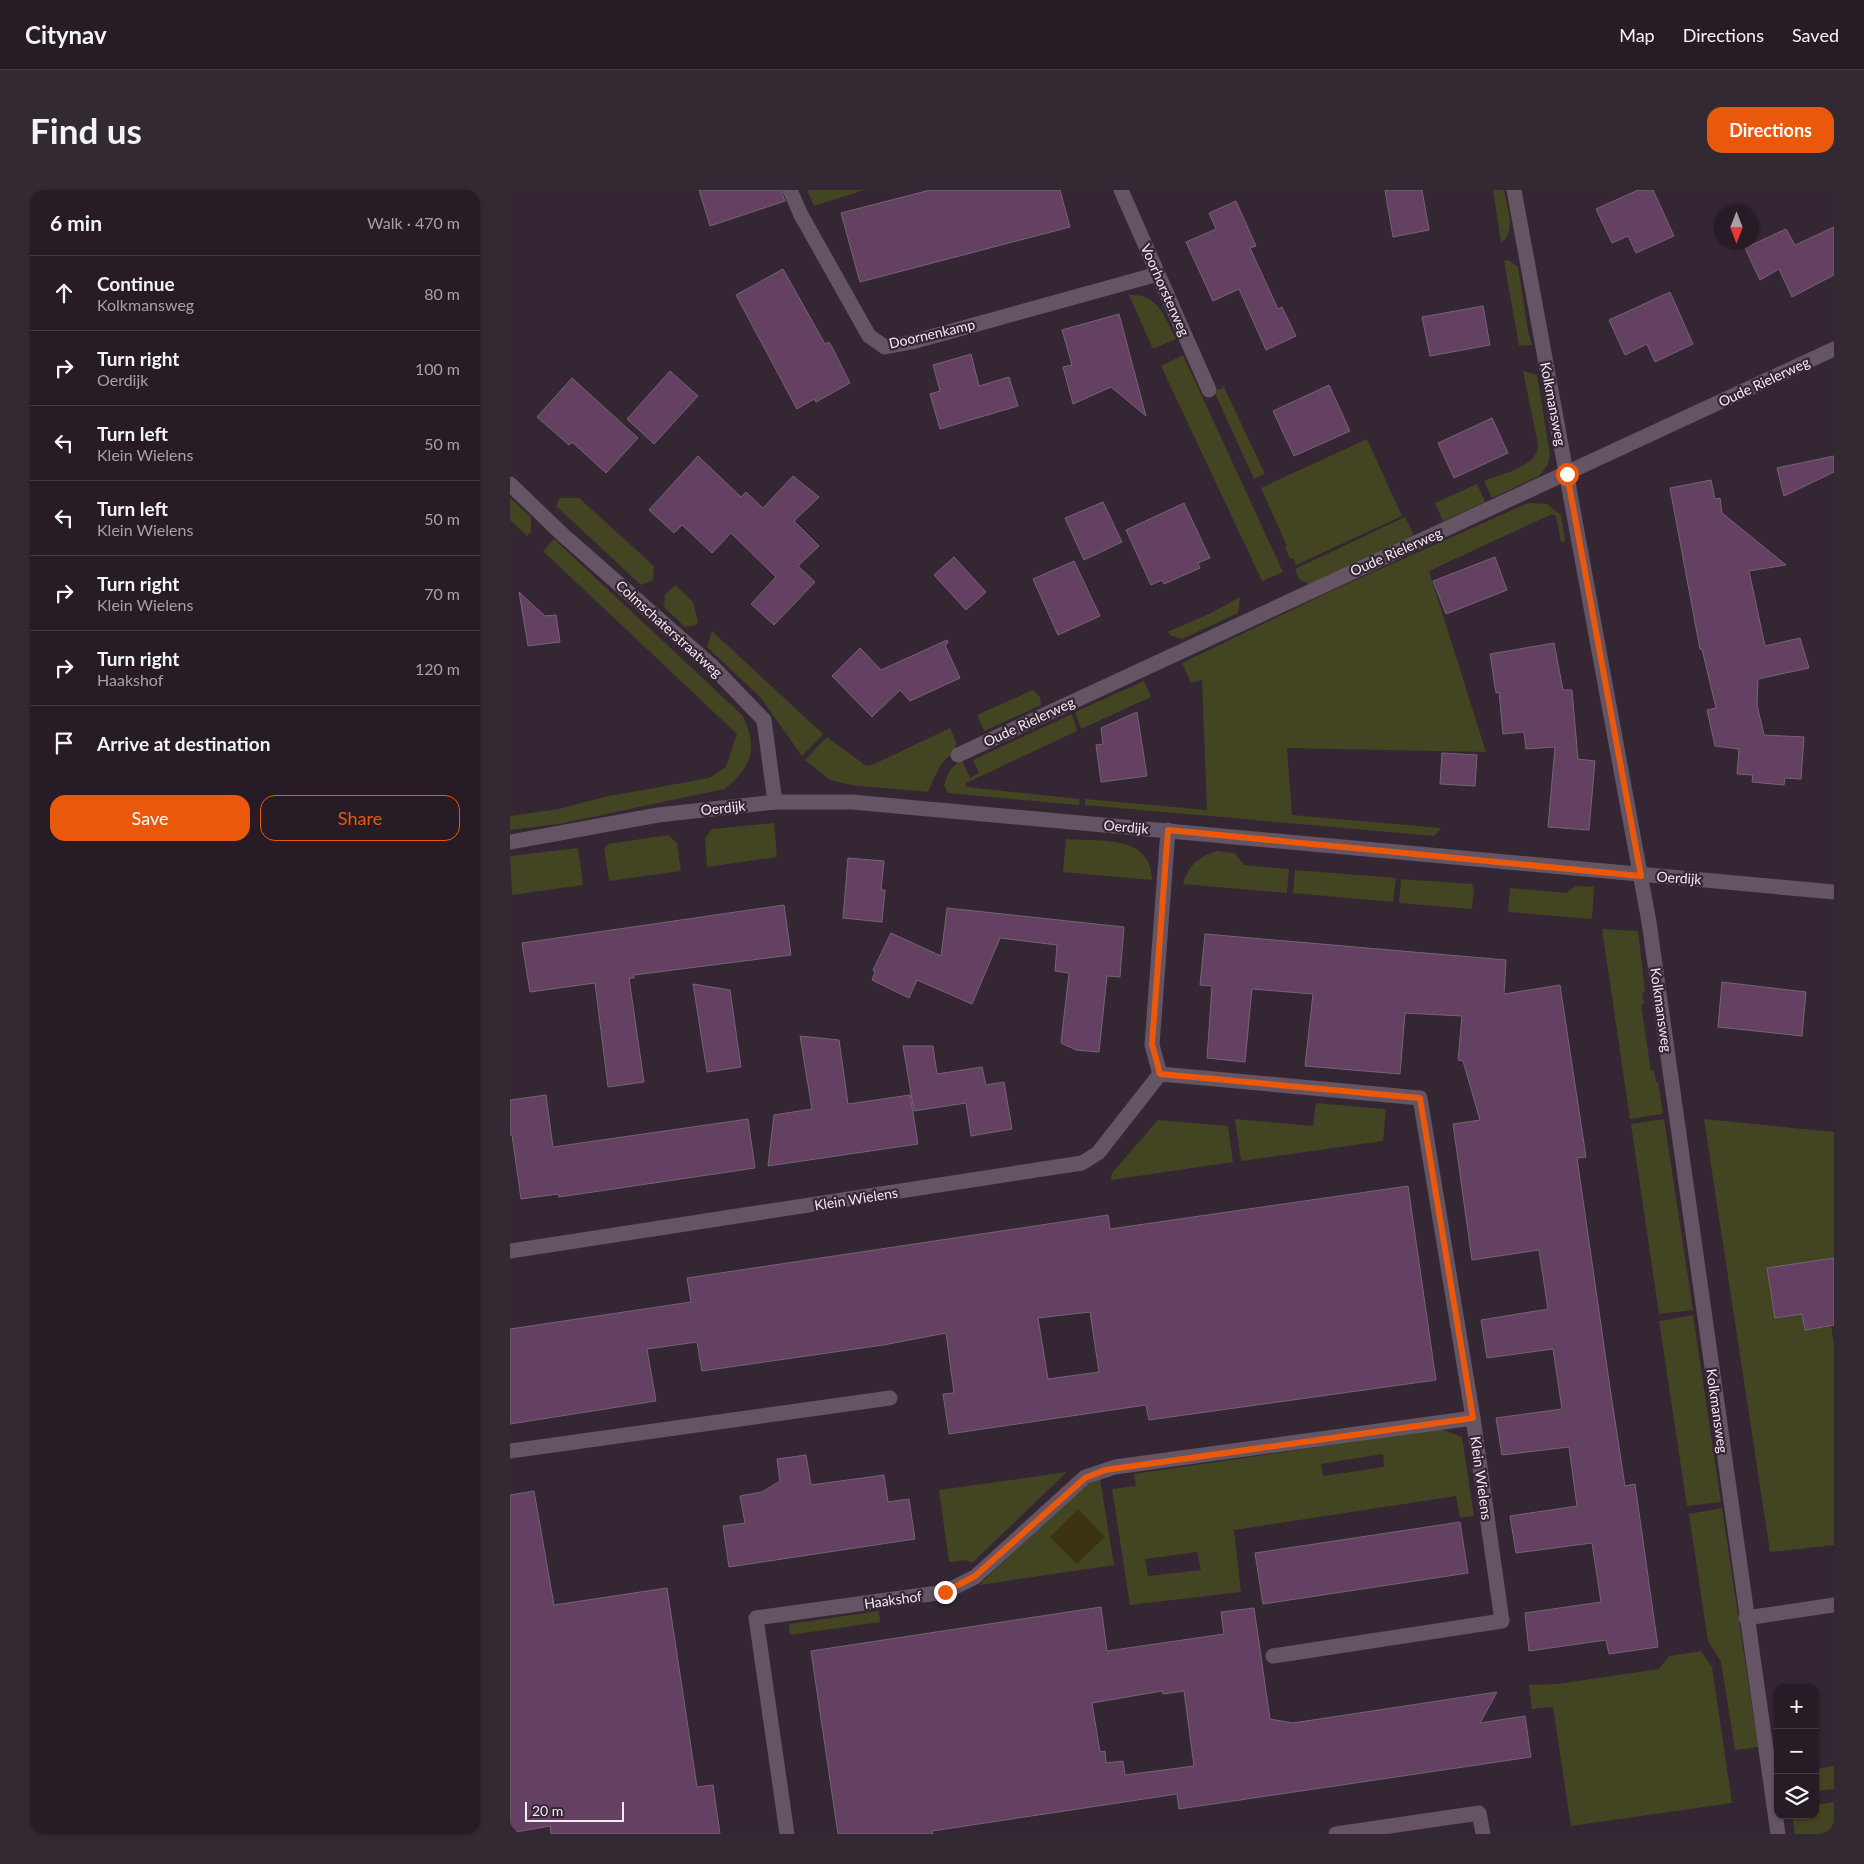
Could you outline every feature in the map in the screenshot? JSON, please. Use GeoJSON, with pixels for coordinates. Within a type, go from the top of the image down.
{"type":"FeatureCollection","features":[{"type":"Feature","properties":{"kind":"street","name":"Doornenkamp"},"geometry":{"type":"LineString","coordinates":[[790,190],[800,215],[869,336],[885,347],[912,342],[1158,274]]}},
{"type":"Feature","properties":{"kind":"street","name":"Voorhorsterweg"},"geometry":{"type":"LineString","coordinates":[[1120,190],[1209,390]]}},
{"type":"Feature","properties":{"kind":"street","name":"Kolkmansweg"},"geometry":{"type":"LineString","coordinates":[[1514,190],[1641,876],[1778,1834]]}},
{"type":"Feature","properties":{"kind":"street","name":"Oude Rielerweg"},"geometry":{"type":"LineString","coordinates":[[958,755],[1834,349]]}},
{"type":"Feature","properties":{"kind":"street","name":"Colmschaterstraatweg"},"geometry":{"type":"LineString","coordinates":[[510,484],[562,534],[713,666],[764,720],[775,802]]}},
{"type":"Feature","properties":{"kind":"street","name":"Oerdijk"},"geometry":{"type":"LineString","coordinates":[[510,842],[658,814],[775,802],[852,802],[1168,830],[1641,876],[1834,892]]}},
{"type":"Feature","properties":{"kind":"street"},"geometry":{"type":"LineString","coordinates":[[1160,1074],[1152,1044],[1168,830]]}},
{"type":"Feature","properties":{"kind":"street","name":"Klein Wielens"},"geometry":{"type":"LineString","coordinates":[[510,1251],[1082,1163],[1098,1154],[1160,1074],[1420,1098],[1473,1418],[1502,1620],[1273,1656]]}},
{"type":"Feature","properties":{"kind":"street"},"geometry":{"type":"LineString","coordinates":[[510,1451],[890,1398]]}},
{"type":"Feature","properties":{"kind":"street","name":"Haakshof"},"geometry":{"type":"LineString","coordinates":[[787,1834],[756,1618],[945,1592],[975,1576],[1085,1478],[1115,1467],[1473,1418]]}},
{"type":"Feature","properties":{"kind":"street"},"geometry":{"type":"LineString","coordinates":[[1746,1618],[1834,1606]]}},
{"type":"Feature","properties":{"kind":"street"},"geometry":{"type":"LineString","coordinates":[[1336,1834],[1479,1813],[1483,1834]]}},
{"type":"Feature","properties":{"kind":"green space"},"geometry":{"type":"Polygon","coordinates":[[[807,190],[864,190],[814,206],[807,190]]]}},
{"type":"Feature","properties":{"kind":"green space"},"geometry":{"type":"Polygon","coordinates":[[[1493,190],[1504,190],[1509,211],[1509,232],[1501,243],[1493,190]]]}},
{"type":"Feature","properties":{"kind":"green space"},"geometry":{"type":"Polygon","coordinates":[[[1508,260],[1518,267],[1532,345],[1519,346],[1504,261],[1508,260]]]}},
{"type":"Feature","properties":{"kind":"green space"},"geometry":{"type":"Polygon","coordinates":[[[1129,295],[1139,295],[1153,302],[1164,314],[1176,339],[1153,349],[1129,295]]]}},
{"type":"Feature","properties":{"kind":"green space"},"geometry":{"type":"Polygon","coordinates":[[[1183,355],[1283,572],[1262,581],[1161,366],[1183,355]]]}},
{"type":"Feature","properties":{"kind":"green space"},"geometry":{"type":"Polygon","coordinates":[[[1523,371],[1537,375],[1550,455],[1547,466],[1539,476],[1492,498],[1484,481],[1526,464],[1537,452],[1538,445],[1523,371]]]}},
{"type":"Feature","properties":{"kind":"green space"},"geometry":{"type":"Polygon","coordinates":[[[1222,383],[1265,474],[1254,479],[1214,391],[1223,388],[1222,383]]]}},
{"type":"Feature","properties":{"kind":"green space"},"geometry":{"type":"Polygon","coordinates":[[[1367,439],[1402,516],[1296,565],[1293,558],[1290,559],[1285,548],[1287,546],[1261,488],[1367,439]]]}},
{"type":"Feature","properties":{"kind":"green space"},"geometry":{"type":"Polygon","coordinates":[[[1477,484],[1485,502],[1443,521],[1435,503],[1477,484]]]}},
{"type":"Feature","properties":{"kind":"green space"},"geometry":{"type":"Polygon","coordinates":[[[510,498],[531,517],[531,532],[527,536],[510,520],[510,498]]]}},
{"type":"Feature","properties":{"kind":"green space"},"geometry":{"type":"Polygon","coordinates":[[[560,498],[579,498],[654,566],[653,580],[641,585],[556,506],[560,498]]]}},
{"type":"Feature","properties":{"kind":"green space"},"geometry":{"type":"Polygon","coordinates":[[[1528,503],[1547,504],[1561,515],[1565,541],[1561,542],[1556,516],[1552,514],[1429,571],[1486,752],[1287,748],[1292,815],[1441,828],[1434,836],[1085,805],[1085,799],[1207,810],[1202,680],[1191,683],[1182,663],[1327,593],[1528,503]]]}},
{"type":"Feature","properties":{"kind":"green space"},"geometry":{"type":"Polygon","coordinates":[[[1405,517],[1414,535],[1311,585],[1300,580],[1295,569],[1405,517]]]}},
{"type":"Feature","properties":{"kind":"green space"},"geometry":{"type":"Polygon","coordinates":[[[554,539],[742,715],[750,737],[750,756],[741,773],[724,789],[559,824],[510,830],[510,816],[559,809],[604,797],[709,778],[726,767],[737,734],[543,551],[554,539]]]}},
{"type":"Feature","properties":{"kind":"green space"},"geometry":{"type":"Polygon","coordinates":[[[675,585],[693,602],[698,622],[696,625],[685,627],[664,607],[665,595],[675,585]]]}},
{"type":"Feature","properties":{"kind":"green space"},"geometry":{"type":"Polygon","coordinates":[[[1240,597],[1238,613],[1182,639],[1172,636],[1167,632],[1209,614],[1240,597]]]}},
{"type":"Feature","properties":{"kind":"green space"},"geometry":{"type":"Polygon","coordinates":[[[712,631],[823,734],[802,756],[760,697],[707,647],[712,631]]]}},
{"type":"Feature","properties":{"kind":"green space"},"geometry":{"type":"Polygon","coordinates":[[[1144,681],[1151,697],[1081,729],[1075,712],[1144,681]]]}},
{"type":"Feature","properties":{"kind":"green space"},"geometry":{"type":"Polygon","coordinates":[[[1033,690],[1040,697],[1041,705],[984,731],[977,715],[1033,690]]]}},
{"type":"Feature","properties":{"kind":"green space"},"geometry":{"type":"Polygon","coordinates":[[[1072,714],[1077,731],[966,783],[966,787],[1080,799],[1079,805],[948,793],[944,785],[950,770],[958,762],[962,760],[970,778],[979,773],[973,760],[1072,714]]]}},
{"type":"Feature","properties":{"kind":"green space"},"geometry":{"type":"Polygon","coordinates":[[[950,728],[957,744],[955,746],[957,751],[942,763],[928,792],[851,785],[830,780],[805,760],[827,737],[865,765],[870,766],[950,728]]]}},
{"type":"Feature","properties":{"kind":"green space"},"geometry":{"type":"Polygon","coordinates":[[[774,823],[777,857],[707,867],[705,838],[712,829],[774,823]]]}},
{"type":"Feature","properties":{"kind":"green space"},"geometry":{"type":"Polygon","coordinates":[[[668,835],[677,843],[681,871],[609,881],[604,849],[608,844],[668,835]]]}},
{"type":"Feature","properties":{"kind":"green space"},"geometry":{"type":"Polygon","coordinates":[[[1066,839],[1108,841],[1122,843],[1134,848],[1143,855],[1149,865],[1152,880],[1063,872],[1066,839]]]}},
{"type":"Feature","properties":{"kind":"green space"},"geometry":{"type":"Polygon","coordinates":[[[578,848],[583,885],[512,895],[510,856],[578,848]]]}},
{"type":"Feature","properties":{"kind":"green space"},"geometry":{"type":"Polygon","coordinates":[[[1216,851],[1235,853],[1244,865],[1289,869],[1287,893],[1183,884],[1188,872],[1195,863],[1204,856],[1216,851]]]}},
{"type":"Feature","properties":{"kind":"green space"},"geometry":{"type":"Polygon","coordinates":[[[1295,870],[1396,878],[1393,902],[1293,893],[1295,870]]]}},
{"type":"Feature","properties":{"kind":"green space"},"geometry":{"type":"Polygon","coordinates":[[[1401,879],[1472,884],[1474,890],[1472,909],[1399,903],[1401,879]]]}},
{"type":"Feature","properties":{"kind":"green space"},"geometry":{"type":"Polygon","coordinates":[[[1576,886],[1594,887],[1592,919],[1508,912],[1510,888],[1566,893],[1576,886]]]}},
{"type":"Feature","properties":{"kind":"green space"},"geometry":{"type":"Polygon","coordinates":[[[1602,929],[1638,931],[1645,992],[1642,993],[1644,1004],[1641,1005],[1651,1071],[1654,1070],[1656,1082],[1658,1082],[1663,1114],[1630,1119],[1602,929]]]}},
{"type":"Feature","properties":{"kind":"green space"},"geometry":{"type":"Polygon","coordinates":[[[1316,1103],[1386,1109],[1383,1141],[1241,1161],[1235,1119],[1313,1126],[1316,1103]]]}},
{"type":"Feature","properties":{"kind":"green space"},"geometry":{"type":"Polygon","coordinates":[[[1664,1119],[1693,1310],[1659,1314],[1631,1124],[1664,1119]]]}},
{"type":"Feature","properties":{"kind":"green space"},"geometry":{"type":"Polygon","coordinates":[[[1704,1119],[1834,1132],[1834,1258],[1767,1269],[1775,1318],[1802,1314],[1805,1329],[1831,1325],[1834,1344],[1834,1545],[1770,1552],[1704,1119]]]}},
{"type":"Feature","properties":{"kind":"green space"},"geometry":{"type":"Polygon","coordinates":[[[1158,1120],[1228,1126],[1233,1162],[1111,1180],[1112,1173],[1158,1120]]]}},
{"type":"Feature","properties":{"kind":"green space"},"geometry":{"type":"Polygon","coordinates":[[[1693,1315],[1721,1502],[1687,1506],[1659,1321],[1693,1315]]]}},
{"type":"Feature","properties":{"kind":"green space"},"geometry":{"type":"Polygon","coordinates":[[[1441,1429],[1462,1437],[1474,1516],[1460,1518],[1456,1496],[1234,1530],[1241,1592],[1130,1605],[1112,1489],[1136,1486],[1134,1474],[1441,1429]],[[1383,1454],[1321,1464],[1323,1476],[1384,1467],[1383,1454]],[[1197,1552],[1145,1559],[1148,1576],[1201,1570],[1197,1552]]]}},
{"type":"Feature","properties":{"kind":"green space"},"geometry":{"type":"Polygon","coordinates":[[[1067,1472],[972,1563],[967,1560],[949,1562],[939,1490],[1067,1472]]]}},
{"type":"Feature","properties":{"kind":"green space"},"geometry":{"type":"Polygon","coordinates":[[[1100,1479],[1114,1565],[979,1585],[1070,1498],[1089,1484],[1100,1479]]]}},
{"type":"Feature","properties":{"kind":"green space"},"geometry":{"type":"Polygon","coordinates":[[[1722,1508],[1758,1747],[1735,1750],[1721,1662],[1708,1641],[1689,1514],[1722,1508]]]}},
{"type":"Feature","properties":{"kind":"green space"},"geometry":{"type":"Polygon","coordinates":[[[879,1611],[880,1622],[790,1635],[789,1624],[879,1611]]]}},
{"type":"Feature","properties":{"kind":"green space"},"geometry":{"type":"Polygon","coordinates":[[[1701,1651],[1712,1667],[1732,1803],[1571,1826],[1553,1707],[1532,1709],[1529,1685],[1557,1684],[1659,1669],[1669,1656],[1701,1651]]]}},
{"type":"Feature","properties":{"kind":"green space"},"geometry":{"type":"Polygon","coordinates":[[[1834,1766],[1834,1789],[1819,1791],[1819,1768],[1834,1766]]]}},
{"type":"Feature","properties":{"kind":"green space"},"geometry":{"type":"Polygon","coordinates":[[[1834,1802],[1834,1834],[1795,1834],[1793,1819],[1819,1819],[1819,1804],[1834,1802]]]}},
{"type":"Feature","properties":{"kind":"sand"},"geometry":{"type":"Polygon","coordinates":[[[1078,1509],[1105,1537],[1077,1564],[1050,1537],[1078,1509]]]}},
{"type":"Feature","properties":{"kind":"building"},"geometry":{"type":"Polygon","coordinates":[[[699,190],[781,190],[785,201],[710,226],[699,190]]]}},
{"type":"Feature","properties":{"kind":"building"},"geometry":{"type":"Polygon","coordinates":[[[930,190],[1060,190],[1070,227],[860,282],[841,213],[930,190]]]}},
{"type":"Feature","properties":{"kind":"building"},"geometry":{"type":"Polygon","coordinates":[[[1385,190],[1422,190],[1429,230],[1393,237],[1385,190]]]}},
{"type":"Feature","properties":{"kind":"building"},"geometry":{"type":"Polygon","coordinates":[[[1638,190],[1653,190],[1674,236],[1636,253],[1628,236],[1612,243],[1596,209],[1638,190]]]}},
{"type":"Feature","properties":{"kind":"building"},"geometry":{"type":"Polygon","coordinates":[[[1236,201],[1256,246],[1250,248],[1278,309],[1282,307],[1296,336],[1266,350],[1239,289],[1213,301],[1186,242],[1216,229],[1209,213],[1236,201]]]}},
{"type":"Feature","properties":{"kind":"building"},"geometry":{"type":"Polygon","coordinates":[[[1834,227],[1834,275],[1792,297],[1779,269],[1760,280],[1746,250],[1759,250],[1759,242],[1786,229],[1795,245],[1834,227]]]}},
{"type":"Feature","properties":{"kind":"building"},"geometry":{"type":"Polygon","coordinates":[[[783,269],[825,344],[829,342],[832,347],[850,383],[816,402],[814,399],[797,409],[736,295],[783,269]]]}},
{"type":"Feature","properties":{"kind":"building"},"geometry":{"type":"Polygon","coordinates":[[[1670,292],[1693,344],[1655,362],[1647,344],[1625,355],[1609,320],[1670,292]]]}},
{"type":"Feature","properties":{"kind":"building"},"geometry":{"type":"Polygon","coordinates":[[[1483,306],[1490,345],[1430,356],[1422,317],[1483,306]]]}},
{"type":"Feature","properties":{"kind":"building"},"geometry":{"type":"Polygon","coordinates":[[[1119,314],[1146,416],[1111,387],[1073,404],[1063,367],[1072,365],[1062,330],[1119,314]]]}},
{"type":"Feature","properties":{"kind":"building"},"geometry":{"type":"Polygon","coordinates":[[[971,354],[979,386],[1009,377],[1018,406],[940,429],[930,394],[940,391],[933,365],[971,354]]]}},
{"type":"Feature","properties":{"kind":"building"},"geometry":{"type":"Polygon","coordinates":[[[670,371],[698,396],[654,444],[627,419],[670,371]]]}},
{"type":"Feature","properties":{"kind":"building"},"geometry":{"type":"Polygon","coordinates":[[[572,378],[638,438],[606,473],[572,442],[569,445],[537,417],[572,378]]]}},
{"type":"Feature","properties":{"kind":"building"},"geometry":{"type":"Polygon","coordinates":[[[1329,385],[1350,431],[1294,456],[1273,411],[1329,385]]]}},
{"type":"Feature","properties":{"kind":"building"},"geometry":{"type":"Polygon","coordinates":[[[1492,418],[1508,453],[1454,478],[1438,443],[1492,418]]]}},
{"type":"Feature","properties":{"kind":"building"},"geometry":{"type":"Polygon","coordinates":[[[698,456],[741,497],[746,492],[763,508],[793,476],[819,497],[794,521],[819,546],[798,566],[815,582],[774,625],[751,604],[776,577],[731,533],[712,553],[682,525],[674,533],[649,510],[698,456]]]}},
{"type":"Feature","properties":{"kind":"building"},"geometry":{"type":"Polygon","coordinates":[[[1834,456],[1834,472],[1784,496],[1777,468],[1834,456]]]}},
{"type":"Feature","properties":{"kind":"building"},"geometry":{"type":"Polygon","coordinates":[[[1711,480],[1715,499],[1720,498],[1722,513],[1786,565],[1749,571],[1765,646],[1800,638],[1809,668],[1758,679],[1757,705],[1764,735],[1804,737],[1801,779],[1785,778],[1784,785],[1752,782],[1753,775],[1737,774],[1739,749],[1715,746],[1707,710],[1716,708],[1702,649],[1700,649],[1670,488],[1711,480]]]}},
{"type":"Feature","properties":{"kind":"building"},"geometry":{"type":"Polygon","coordinates":[[[1103,502],[1122,542],[1084,560],[1065,518],[1103,502]]]}},
{"type":"Feature","properties":{"kind":"building"},"geometry":{"type":"Polygon","coordinates":[[[1184,503],[1210,558],[1198,563],[1200,568],[1164,584],[1162,580],[1151,585],[1126,530],[1184,503]]]}},
{"type":"Feature","properties":{"kind":"building"},"geometry":{"type":"Polygon","coordinates":[[[954,557],[986,592],[966,610],[934,575],[954,557]]]}},
{"type":"Feature","properties":{"kind":"building"},"geometry":{"type":"Polygon","coordinates":[[[1495,557],[1507,590],[1446,614],[1433,581],[1495,557]]]}},
{"type":"Feature","properties":{"kind":"building"},"geometry":{"type":"Polygon","coordinates":[[[1074,561],[1100,616],[1058,635],[1033,579],[1074,561]]]}},
{"type":"Feature","properties":{"kind":"building"},"geometry":{"type":"Polygon","coordinates":[[[519,592],[545,616],[556,615],[560,642],[528,646],[519,592]]]}},
{"type":"Feature","properties":{"kind":"building"},"geometry":{"type":"Polygon","coordinates":[[[947,640],[948,643],[945,645],[960,678],[910,701],[900,690],[872,717],[832,676],[860,648],[881,670],[947,640]]]}},
{"type":"Feature","properties":{"kind":"building"},"geometry":{"type":"Polygon","coordinates":[[[1554,643],[1563,690],[1572,690],[1578,759],[1595,761],[1589,830],[1548,827],[1555,747],[1526,749],[1524,732],[1503,734],[1499,692],[1496,693],[1490,654],[1554,643]]]}},
{"type":"Feature","properties":{"kind":"building"},"geometry":{"type":"Polygon","coordinates":[[[1137,712],[1147,776],[1101,782],[1096,745],[1103,744],[1101,728],[1137,712]]]}},
{"type":"Feature","properties":{"kind":"building"},"geometry":{"type":"Polygon","coordinates":[[[1442,753],[1477,755],[1475,786],[1440,784],[1442,753]]]}},
{"type":"Feature","properties":{"kind":"building"},"geometry":{"type":"Polygon","coordinates":[[[848,858],[884,861],[881,890],[885,890],[882,922],[843,918],[848,858]]]}},
{"type":"Feature","properties":{"kind":"building"},"geometry":{"type":"Polygon","coordinates":[[[784,905],[791,955],[634,975],[634,978],[629,978],[644,1082],[608,1087],[595,983],[530,992],[522,943],[784,905]]]}},
{"type":"Feature","properties":{"kind":"building"},"geometry":{"type":"Polygon","coordinates":[[[947,908],[1124,927],[1120,977],[1107,976],[1099,1052],[1076,1050],[1061,1043],[1069,973],[1055,971],[1057,945],[1000,938],[972,1004],[917,980],[909,998],[872,980],[875,972],[873,970],[891,933],[941,956],[947,908]]]}},
{"type":"Feature","properties":{"kind":"building"},"geometry":{"type":"Polygon","coordinates":[[[1205,934],[1506,960],[1504,994],[1560,985],[1586,1157],[1577,1158],[1610,1388],[1625,1486],[1635,1484],[1658,1647],[1609,1654],[1606,1640],[1529,1651],[1525,1613],[1601,1602],[1592,1543],[1516,1553],[1510,1516],[1577,1506],[1569,1447],[1502,1455],[1496,1418],[1562,1409],[1553,1349],[1487,1358],[1481,1320],[1548,1309],[1539,1250],[1472,1260],[1453,1124],[1480,1120],[1463,1061],[1458,1060],[1462,1016],[1405,1013],[1400,1074],[1305,1066],[1313,994],[1252,989],[1245,1062],[1207,1058],[1212,986],[1200,985],[1205,934]]]}},
{"type":"Feature","properties":{"kind":"building"},"geometry":{"type":"Polygon","coordinates":[[[1722,982],[1806,992],[1802,1036],[1718,1027],[1722,982]]]}},
{"type":"Feature","properties":{"kind":"building"},"geometry":{"type":"Polygon","coordinates":[[[693,984],[730,990],[741,1067],[707,1072],[693,984]]]}},
{"type":"Feature","properties":{"kind":"building"},"geometry":{"type":"Polygon","coordinates":[[[800,1036],[839,1040],[848,1104],[910,1095],[918,1144],[768,1166],[774,1115],[812,1109],[800,1036]]]}},
{"type":"Feature","properties":{"kind":"building"},"geometry":{"type":"Polygon","coordinates":[[[903,1046],[933,1046],[937,1074],[982,1067],[986,1085],[1004,1082],[1012,1129],[971,1136],[966,1103],[914,1111],[903,1046]]]}},
{"type":"Feature","properties":{"kind":"building"},"geometry":{"type":"Polygon","coordinates":[[[546,1095],[553,1147],[748,1119],[755,1168],[559,1197],[558,1194],[521,1199],[512,1135],[510,1135],[510,1100],[546,1095]]]}},
{"type":"Feature","properties":{"kind":"building"},"geometry":{"type":"Polygon","coordinates":[[[1408,1186],[1436,1380],[1149,1420],[1146,1405],[949,1434],[943,1394],[954,1393],[946,1333],[883,1345],[702,1371],[697,1342],[647,1349],[656,1401],[510,1424],[510,1329],[691,1302],[687,1278],[1108,1215],[1110,1229],[1408,1186]],[[1090,1312],[1038,1318],[1048,1379],[1099,1372],[1090,1312]]]}},
{"type":"Feature","properties":{"kind":"building"},"geometry":{"type":"Polygon","coordinates":[[[1834,1258],[1834,1325],[1805,1330],[1802,1314],[1775,1318],[1767,1268],[1834,1258]]]}},
{"type":"Feature","properties":{"kind":"building"},"geometry":{"type":"Polygon","coordinates":[[[806,1455],[811,1485],[884,1475],[888,1502],[909,1499],[915,1539],[729,1567],[723,1526],[745,1523],[740,1496],[762,1492],[780,1481],[777,1459],[806,1455]]]}},
{"type":"Feature","properties":{"kind":"building"},"geometry":{"type":"Polygon","coordinates":[[[534,1491],[554,1605],[667,1588],[697,1787],[713,1785],[720,1834],[551,1834],[550,1826],[510,1833],[510,1495],[534,1491]]]}},
{"type":"Feature","properties":{"kind":"building"},"geometry":{"type":"Polygon","coordinates":[[[1460,1522],[1468,1573],[1263,1604],[1255,1553],[1460,1522]]]}},
{"type":"Feature","properties":{"kind":"building"},"geometry":{"type":"Polygon","coordinates":[[[1101,1607],[1107,1651],[1224,1634],[1221,1612],[1254,1608],[1270,1719],[1293,1723],[1497,1692],[1480,1723],[1525,1716],[1531,1757],[1179,1809],[1177,1794],[932,1831],[933,1834],[838,1834],[811,1651],[1101,1607]],[[1162,1691],[1092,1703],[1100,1752],[1105,1751],[1106,1763],[1123,1761],[1125,1775],[1194,1766],[1184,1691],[1163,1694],[1162,1691]]]}},
{"type":"Feature","properties":{"kind":"route"},"geometry":{"type":"LineString","coordinates":[[945,1592],[975,1576],[1085,1478],[1105,1470],[1115,1467],[1473,1418],[1420,1098],[1160,1074],[1152,1044],[1168,830],[1641,876],[1567,474]]}}]}
